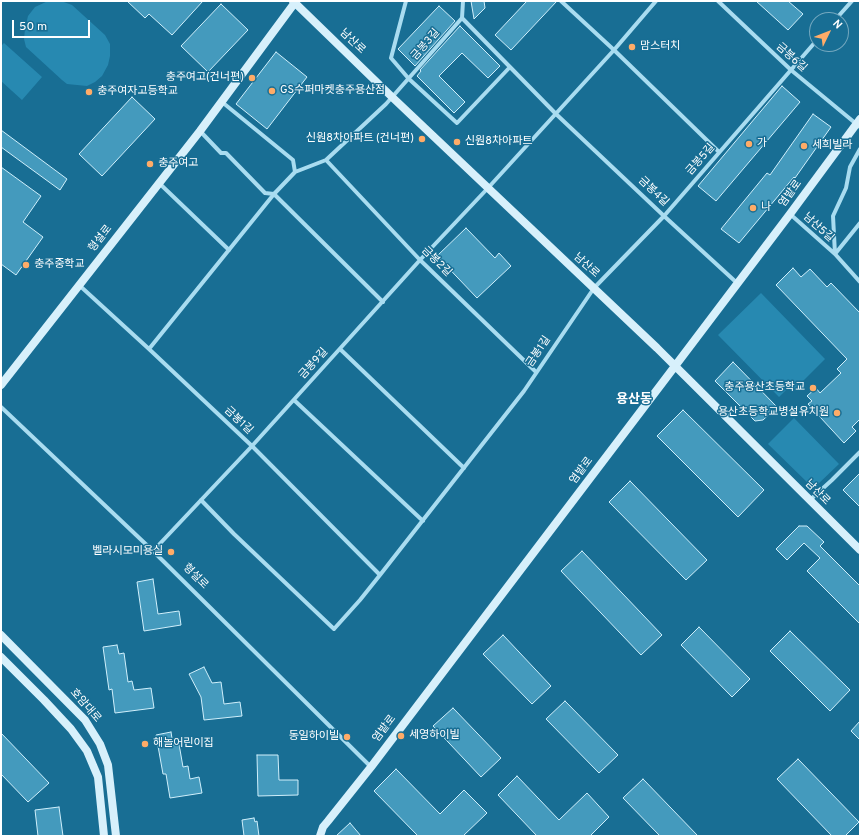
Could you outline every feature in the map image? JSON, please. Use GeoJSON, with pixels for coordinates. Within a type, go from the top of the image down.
{"type":"FeatureCollection","features":[{"type":"Feature","properties":{"kind":"street"},"geometry":{"type":"LineString","coordinates":[[406,1],[391,58],[408,79],[457,123],[510,67]]}},
{"type":"Feature","properties":{"kind":"street"},"geometry":{"type":"LineString","coordinates":[[462,18],[463,1]]}},
{"type":"Feature","properties":{"kind":"street"},"geometry":{"type":"LineString","coordinates":[[561,1],[719,152]]}},
{"type":"Feature","properties":{"kind":"street"},"geometry":{"type":"LineString","coordinates":[[488,188],[614,50],[656,1]]}},
{"type":"Feature","properties":{"kind":"street","name":"금봉6길"},"geometry":{"type":"LineString","coordinates":[[718,1],[791,70],[859,123]]}},
{"type":"Feature","properties":{"kind":"street"},"geometry":{"type":"LineString","coordinates":[[842,12],[852,1]]}},
{"type":"Feature","properties":{"kind":"street","name":"남산로"},"geometry":{"type":"LineString","coordinates":[[294,2],[675,366],[860,550]]}},
{"type":"Feature","properties":{"kind":"street","name":"형설로"},"geometry":{"type":"LineString","coordinates":[[1,385],[200,131],[294,2]]}},
{"type":"Feature","properties":{"kind":"street","name":"금봉3길"},"geometry":{"type":"LineString","coordinates":[[392,97],[462,18]]}},
{"type":"Feature","properties":{"kind":"street","name":"금봉4길"},"geometry":{"type":"LineString","coordinates":[[462,18],[556,114],[664,216],[738,283]]}},
{"type":"Feature","properties":{"kind":"street","name":"금봉5길"},"geometry":{"type":"LineString","coordinates":[[594,288],[664,216],[809,49]]}},
{"type":"Feature","properties":{"kind":"street"},"geometry":{"type":"LineString","coordinates":[[149,349],[274,194],[295,172],[326,160],[392,97]]}},
{"type":"Feature","properties":{"kind":"street"},"geometry":{"type":"LineString","coordinates":[[221,102],[293,160],[295,172]]}},
{"type":"Feature","properties":{"kind":"street","name":"염밭로"},"geometry":{"type":"LineString","coordinates":[[320,836],[328,820],[371,767],[859,123]]}},
{"type":"Feature","properties":{"kind":"street"},"geometry":{"type":"LineString","coordinates":[[200,131],[221,153],[226,153],[265,193],[274,194],[383,302]]}},
{"type":"Feature","properties":{"kind":"street"},"geometry":{"type":"LineString","coordinates":[[835,254],[833,216],[846,188],[850,167],[860,149]]}},
{"type":"Feature","properties":{"kind":"street","name":"금봉2길"},"geometry":{"type":"LineString","coordinates":[[326,160],[420,260],[536,372]]}},
{"type":"Feature","properties":{"kind":"street"},"geometry":{"type":"LineString","coordinates":[[159,183],[229,250]]}},
{"type":"Feature","properties":{"kind":"street","name":"금봉9길"},"geometry":{"type":"LineString","coordinates":[[153,551],[252,446],[420,260],[488,188]]}},
{"type":"Feature","properties":{"kind":"street","name":"남산5길"},"geometry":{"type":"LineString","coordinates":[[790,214],[835,254],[860,282]]}},
{"type":"Feature","properties":{"kind":"street","name":"남산5길"},"geometry":{"type":"LineString","coordinates":[[835,254],[860,223]]}},
{"type":"Feature","properties":{"kind":"street","name":"금봉1길"},"geometry":{"type":"LineString","coordinates":[[79,285],[252,446],[380,575]]}},
{"type":"Feature","properties":{"kind":"street","name":"금봉1길"},"geometry":{"type":"LineString","coordinates":[[201,500],[234,534],[334,629],[360,600],[507,413],[594,288]]}},
{"type":"Feature","properties":{"kind":"street"},"geometry":{"type":"LineString","coordinates":[[340,349],[464,468]]}},
{"type":"Feature","properties":{"kind":"street"},"geometry":{"type":"LineString","coordinates":[[294,400],[423,521]]}},
{"type":"Feature","properties":{"kind":"street","name":"형설로"},"geometry":{"type":"LineString","coordinates":[[1,407],[153,551],[371,767]]}},
{"type":"Feature","properties":{"kind":"street"},"geometry":{"type":"LineString","coordinates":[[809,500],[860,452]]}},
{"type":"Feature","properties":{"kind":"street","name":"호암대로"},"geometry":{"type":"LineString","coordinates":[[1,635],[85,720],[100,744],[108,765],[116,836]]}},
{"type":"Feature","properties":{"kind":"street"},"geometry":{"type":"LineString","coordinates":[[1,657],[71,729],[87,751],[98,777],[104,836]]}},
{"type":"Feature","properties":{"kind":"shaded area"},"geometry":{"type":"Polygon","coordinates":[[[48,1],[61,1],[72,5],[105,35],[110,44],[110,56],[108,65],[102,76],[95,82],[87,86],[67,84],[26,47],[24,39],[28,16],[35,7],[48,1]]]}},
{"type":"Feature","properties":{"kind":"shaded area"},"geometry":{"type":"Polygon","coordinates":[[[4,43],[42,77],[22,100],[1,81],[1,46],[4,43]]]}},
{"type":"Feature","properties":{"kind":"shaded area"},"geometry":{"type":"Polygon","coordinates":[[[761,293],[825,359],[793,391],[789,387],[779,397],[718,335],[761,293]]]}},
{"type":"Feature","properties":{"kind":"shaded area"},"geometry":{"type":"Polygon","coordinates":[[[794,418],[839,464],[816,486],[811,486],[768,444],[794,418]]]}},
{"type":"Feature","properties":{"kind":"building"},"geometry":{"type":"Polygon","coordinates":[[[127,1],[203,1],[172,35],[149,14],[145,18],[127,1]]]}},
{"type":"Feature","properties":{"kind":"building"},"geometry":{"type":"Polygon","coordinates":[[[471,1],[484,1],[485,8],[474,19],[471,1]]]}},
{"type":"Feature","properties":{"kind":"building"},"geometry":{"type":"Polygon","coordinates":[[[527,1],[557,1],[511,50],[495,35],[527,1]]]}},
{"type":"Feature","properties":{"kind":"building"},"geometry":{"type":"Polygon","coordinates":[[[756,1],[788,1],[803,14],[788,30],[756,1]]]}},
{"type":"Feature","properties":{"kind":"building"},"geometry":{"type":"Polygon","coordinates":[[[221,4],[248,30],[208,72],[181,46],[221,4]]]}},
{"type":"Feature","properties":{"kind":"building"},"geometry":{"type":"Polygon","coordinates":[[[439,6],[455,21],[415,66],[398,49],[439,6]]]}},
{"type":"Feature","properties":{"kind":"building"},"geometry":{"type":"Polygon","coordinates":[[[460,26],[500,66],[488,78],[462,53],[439,76],[465,102],[454,113],[417,76],[421,71],[420,70],[460,26]]]}},
{"type":"Feature","properties":{"kind":"building","name":"GS수퍼마켓충주용산점"},"geometry":{"type":"Polygon","coordinates":[[[276,52],[307,77],[267,129],[236,104],[276,52]]]}},
{"type":"Feature","properties":{"kind":"building","name":"가"},"geometry":{"type":"Polygon","coordinates":[[[782,86],[800,102],[716,201],[698,186],[782,86]]]}},
{"type":"Feature","properties":{"kind":"building"},"geometry":{"type":"Polygon","coordinates":[[[132,97],[155,119],[102,176],[79,154],[132,97]]]}},
{"type":"Feature","properties":{"kind":"building"},"geometry":{"type":"Polygon","coordinates":[[[813,114],[831,127],[795,178],[794,177],[739,243],[721,229],[767,173],[770,175],[813,114]]]}},
{"type":"Feature","properties":{"kind":"building"},"geometry":{"type":"Polygon","coordinates":[[[1,130],[67,179],[60,190],[1,147],[1,130]]]}},
{"type":"Feature","properties":{"kind":"building"},"geometry":{"type":"Polygon","coordinates":[[[1,167],[41,196],[23,222],[43,237],[16,275],[1,264],[1,167]]]}},
{"type":"Feature","properties":{"kind":"building"},"geometry":{"type":"Polygon","coordinates":[[[466,228],[495,258],[499,253],[511,266],[477,298],[437,256],[466,228]]]}},
{"type":"Feature","properties":{"kind":"building"},"geometry":{"type":"Polygon","coordinates":[[[793,268],[801,277],[810,269],[827,287],[831,283],[860,313],[860,419],[852,427],[856,431],[844,443],[808,404],[812,401],[807,396],[816,388],[820,393],[841,373],[837,369],[847,359],[776,285],[793,268]]]}},
{"type":"Feature","properties":{"kind":"building"},"geometry":{"type":"Polygon","coordinates":[[[733,362],[777,407],[763,420],[755,421],[715,381],[733,362]]]}},
{"type":"Feature","properties":{"kind":"building"},"geometry":{"type":"Polygon","coordinates":[[[683,410],[764,490],[738,517],[657,436],[683,410]]]}},
{"type":"Feature","properties":{"kind":"building"},"geometry":{"type":"Polygon","coordinates":[[[860,473],[860,507],[843,490],[860,473]]]}},
{"type":"Feature","properties":{"kind":"building"},"geometry":{"type":"Polygon","coordinates":[[[630,481],[707,560],[686,580],[609,502],[630,481]]]}},
{"type":"Feature","properties":{"kind":"building"},"geometry":{"type":"Polygon","coordinates":[[[799,526],[807,526],[824,542],[820,546],[860,586],[860,624],[807,571],[820,558],[804,543],[787,560],[776,549],[799,526]]]}},
{"type":"Feature","properties":{"kind":"building"},"geometry":{"type":"Polygon","coordinates":[[[582,551],[662,635],[641,655],[561,571],[582,551]]]}},
{"type":"Feature","properties":{"kind":"building"},"geometry":{"type":"Polygon","coordinates":[[[153,579],[158,614],[179,611],[181,625],[144,631],[137,582],[153,579]]]}},
{"type":"Feature","properties":{"kind":"building"},"geometry":{"type":"Polygon","coordinates":[[[699,627],[750,679],[732,697],[681,645],[699,627]]]}},
{"type":"Feature","properties":{"kind":"building"},"geometry":{"type":"Polygon","coordinates":[[[790,631],[850,690],[830,711],[770,651],[790,631]]]}},
{"type":"Feature","properties":{"kind":"building"},"geometry":{"type":"Polygon","coordinates":[[[503,635],[551,686],[532,704],[483,654],[503,635]]]}},
{"type":"Feature","properties":{"kind":"building"},"geometry":{"type":"Polygon","coordinates":[[[117,645],[119,654],[124,653],[128,682],[132,681],[134,690],[151,688],[154,708],[115,713],[112,689],[109,690],[103,647],[117,645]]]}},
{"type":"Feature","properties":{"kind":"building"},"geometry":{"type":"Polygon","coordinates":[[[204,667],[212,683],[221,682],[224,704],[240,702],[242,716],[204,720],[201,697],[189,674],[204,667]]]}},
{"type":"Feature","properties":{"kind":"building"},"geometry":{"type":"Polygon","coordinates":[[[565,701],[618,755],[599,773],[546,719],[565,701]]]}},
{"type":"Feature","properties":{"kind":"building"},"geometry":{"type":"Polygon","coordinates":[[[453,708],[501,758],[481,777],[433,726],[453,708]]]}},
{"type":"Feature","properties":{"kind":"building"},"geometry":{"type":"Polygon","coordinates":[[[860,721],[860,740],[851,731],[860,721]]]}},
{"type":"Feature","properties":{"kind":"building"},"geometry":{"type":"Polygon","coordinates":[[[171,732],[173,745],[179,744],[183,767],[188,766],[190,779],[199,777],[202,793],[170,798],[166,774],[163,774],[156,735],[171,732]]]}},
{"type":"Feature","properties":{"kind":"building"},"geometry":{"type":"Polygon","coordinates":[[[1,733],[49,783],[28,802],[1,774],[1,733]]]}},
{"type":"Feature","properties":{"kind":"building"},"geometry":{"type":"Polygon","coordinates":[[[257,755],[278,755],[279,780],[298,780],[298,795],[258,796],[257,755]]]}},
{"type":"Feature","properties":{"kind":"building"},"geometry":{"type":"Polygon","coordinates":[[[798,759],[859,822],[845,836],[832,836],[777,779],[798,759]]]}},
{"type":"Feature","properties":{"kind":"building"},"geometry":{"type":"Polygon","coordinates":[[[396,769],[440,814],[464,790],[487,813],[463,836],[418,836],[374,791],[396,769]]]}},
{"type":"Feature","properties":{"kind":"building"},"geometry":{"type":"Polygon","coordinates":[[[517,776],[559,820],[587,793],[609,817],[590,836],[537,836],[498,795],[517,776]]]}},
{"type":"Feature","properties":{"kind":"building"},"geometry":{"type":"Polygon","coordinates":[[[643,779],[698,836],[660,836],[623,798],[643,779]]]}},
{"type":"Feature","properties":{"kind":"building"},"geometry":{"type":"Polygon","coordinates":[[[59,807],[63,836],[38,836],[35,810],[59,807]]]}},
{"type":"Feature","properties":{"kind":"building"},"geometry":{"type":"Polygon","coordinates":[[[254,818],[255,822],[257,821],[259,836],[244,836],[242,820],[254,818]]]}},
{"type":"Feature","properties":{"kind":"building"},"geometry":{"type":"Polygon","coordinates":[[[350,823],[361,836],[336,836],[350,823]]]}},
{"type":"Feature","properties":{"kind":"place","name":"맘스터치"},"geometry":{"type":"Point","coordinates":[632,47]}},
{"type":"Feature","properties":{"kind":"place","name":"충주여고(건너편)"},"geometry":{"type":"Point","coordinates":[252,78]}},
{"type":"Feature","properties":{"kind":"place","name":"GS수퍼마켓충주용산점"},"geometry":{"type":"Point","coordinates":[272,91]}},
{"type":"Feature","properties":{"kind":"place","name":"충주여자고등학교"},"geometry":{"type":"Point","coordinates":[89,92]}},
{"type":"Feature","properties":{"kind":"place","name":"신원8차아파트 (건너편)"},"geometry":{"type":"Point","coordinates":[422,139]}},
{"type":"Feature","properties":{"kind":"place","name":"신원8차아파트"},"geometry":{"type":"Point","coordinates":[457,142]}},
{"type":"Feature","properties":{"kind":"place","name":"가"},"geometry":{"type":"Point","coordinates":[749,144]}},
{"type":"Feature","properties":{"kind":"place","name":"세희빌라"},"geometry":{"type":"Point","coordinates":[804,146]}},
{"type":"Feature","properties":{"kind":"place","name":"충주여고"},"geometry":{"type":"Point","coordinates":[150,164]}},
{"type":"Feature","properties":{"kind":"place","name":"나"},"geometry":{"type":"Point","coordinates":[753,208]}},
{"type":"Feature","properties":{"kind":"place","name":"충주중학교"},"geometry":{"type":"Point","coordinates":[26,265]}},
{"type":"Feature","properties":{"kind":"place","name":"충주용산초등학교"},"geometry":{"type":"Point","coordinates":[813,388]}},
{"type":"Feature","properties":{"kind":"place","name":"용산초등학교병설유치원"},"geometry":{"type":"Point","coordinates":[837,413]}},
{"type":"Feature","properties":{"kind":"place","name":"벨라시모미용실"},"geometry":{"type":"Point","coordinates":[171,552]}},
{"type":"Feature","properties":{"kind":"place","name":"세영하이빌"},"geometry":{"type":"Point","coordinates":[401,736]}},
{"type":"Feature","properties":{"kind":"place","name":"동일하이빌"},"geometry":{"type":"Point","coordinates":[347,737]}},
{"type":"Feature","properties":{"kind":"place","name":"해놀어린이집"},"geometry":{"type":"Point","coordinates":[145,744]}},
{"type":"Feature","properties":{"kind":"district","name":"용산동"},"geometry":{"type":"Point","coordinates":[634,400]}}]}
